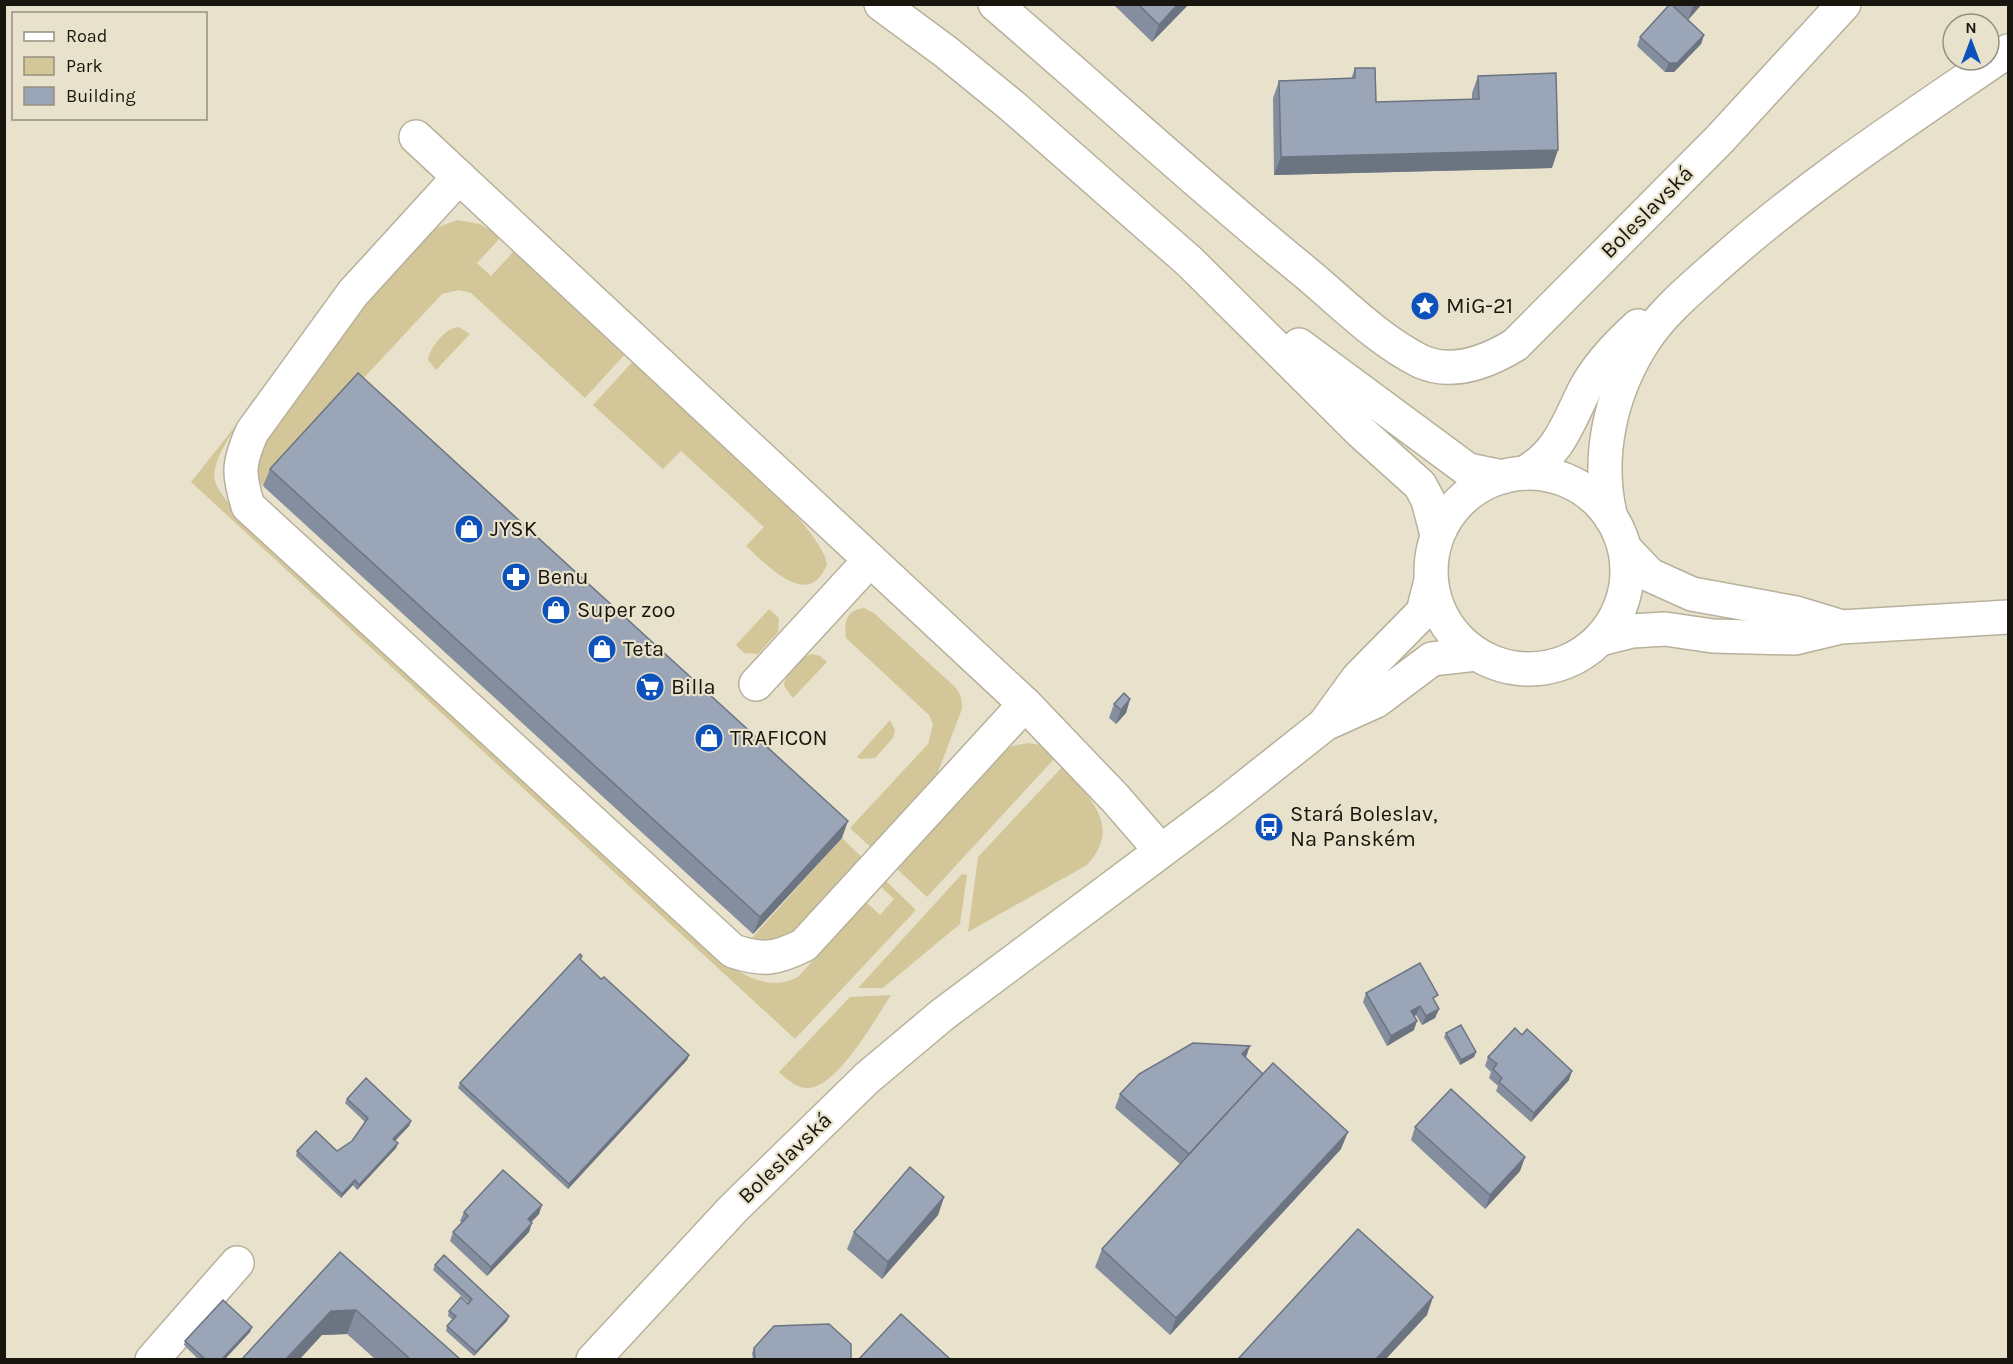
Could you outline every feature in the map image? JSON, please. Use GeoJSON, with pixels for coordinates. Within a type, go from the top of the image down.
{"type":"FeatureCollection","features":[{"type":"Feature","properties":{"kind":"main road"},"geometry":{"type":"LineString","coordinates":[[881,4],[946,52],[1011,105],[1190,262],[1361,432],[1419,485],[1428,500],[1437,535]]}},
{"type":"Feature","properties":{"kind":"main road","name":"Boleslavská"},"geometry":{"type":"LineString","coordinates":[[995,4],[1282,254],[1384,337],[1422,361],[1448,367],[1467,366],[1492,358],[1515,345],[1719,140],[1844,4]]}},
{"type":"Feature","properties":{"kind":"main road"},"geometry":{"type":"LineString","coordinates":[[1625,549],[1627,574],[1623,599],[1614,621],[1600,639],[1581,654],[1560,664],[1537,669],[1516,668],[1495,663],[1476,654],[1459,640],[1446,623],[1436,603],[1431,580],[1431,557],[1437,535],[1448,515],[1463,498],[1481,485],[1536,466],[1558,444],[1586,388],[1624,338],[1643,321],[1687,292],[1786,207],[1859,152],[2008,51]]}},
{"type":"Feature","properties":{"kind":"main road"},"geometry":{"type":"LineString","coordinates":[[416,137],[1025,704],[1078,757],[1161,851]]}},
{"type":"Feature","properties":{"kind":"main road"},"geometry":{"type":"LineString","coordinates":[[459,177],[353,293],[252,432],[241,457],[239,476],[248,506],[733,951],[755,958],[780,957],[804,945],[1025,704]]}},
{"type":"Feature","properties":{"kind":"main road"},"geometry":{"type":"LineString","coordinates":[[1190,262],[1381,408],[1468,470],[1513,475],[1541,473],[1574,483],[1601,504],[1611,518],[1625,549],[1650,575],[1692,594],[1796,613],[1841,627]]}},
{"type":"Feature","properties":{"kind":"main road"},"geometry":{"type":"LineString","coordinates":[[1611,518],[1606,492],[1605,457],[1615,401],[1626,371],[1643,342],[1687,292]]}},
{"type":"Feature","properties":{"kind":"main road"},"geometry":{"type":"LineString","coordinates":[[756,684],[870,560]]}},
{"type":"Feature","properties":{"kind":"main road"},"geometry":{"type":"LineString","coordinates":[[1325,724],[1358,678],[1423,612],[1431,580]]}},
{"type":"Feature","properties":{"kind":"main road"},"geometry":{"type":"LineString","coordinates":[[1600,639],[1632,631],[1665,629],[1713,636],[1796,638],[1841,627],[2008,617]]}},
{"type":"Feature","properties":{"kind":"main road"},"geometry":{"type":"LineString","coordinates":[[1325,724],[1376,701],[1432,659],[1476,654]]}},
{"type":"Feature","properties":{"kind":"main road","name":"Boleslavská"},"geometry":{"type":"LineString","coordinates":[[593,1359],[733,1209],[867,1078],[942,1015],[1161,851],[1325,724]]}},
{"type":"Feature","properties":{"kind":"main road"},"geometry":{"type":"LineString","coordinates":[[152,1359],[237,1263]]}},
{"type":"Feature","properties":{"kind":"green space"},"geometry":{"type":"Polygon","coordinates":[[[457,220],[480,224],[501,237],[477,263],[491,276],[515,250],[626,353],[585,398],[471,293],[459,290],[442,294],[263,486],[258,480],[267,434],[409,247],[428,231],[457,220]]]}},
{"type":"Feature","properties":{"kind":"green space"},"geometry":{"type":"Polygon","coordinates":[[[459,327],[470,334],[436,370],[428,360],[432,349],[444,334],[459,327]]]}},
{"type":"Feature","properties":{"kind":"green space"},"geometry":{"type":"Polygon","coordinates":[[[634,360],[743,460],[800,520],[819,545],[827,564],[819,578],[810,584],[799,584],[787,580],[776,572],[746,546],[764,527],[681,451],[663,469],[593,405],[634,360]]]}},
{"type":"Feature","properties":{"kind":"green space"},"geometry":{"type":"Polygon","coordinates":[[[270,382],[234,430],[219,458],[215,470],[215,481],[224,497],[236,511],[723,961],[749,977],[768,982],[778,983],[798,977],[866,902],[880,915],[894,899],[880,886],[885,880],[916,910],[795,1039],[191,482],[270,382]]]}},
{"type":"Feature","properties":{"kind":"green space"},"geometry":{"type":"Polygon","coordinates":[[[864,608],[875,614],[954,686],[960,694],[962,705],[931,790],[875,851],[850,828],[928,744],[933,724],[929,715],[846,638],[845,627],[850,614],[864,608]]]}},
{"type":"Feature","properties":{"kind":"green space"},"geometry":{"type":"Polygon","coordinates":[[[769,609],[779,618],[778,632],[758,654],[744,653],[736,645],[769,609]]]}},
{"type":"Feature","properties":{"kind":"green space"},"geometry":{"type":"Polygon","coordinates":[[[813,654],[827,662],[793,698],[784,686],[787,676],[798,662],[813,654]]]}},
{"type":"Feature","properties":{"kind":"green space"},"geometry":{"type":"Polygon","coordinates":[[[890,720],[895,730],[893,738],[875,758],[860,759],[857,757],[890,720]]]}},
{"type":"Feature","properties":{"kind":"green space"},"geometry":{"type":"Polygon","coordinates":[[[1028,743],[1040,745],[1054,759],[927,897],[897,869],[1006,751],[1012,746],[1028,743]]]}},
{"type":"Feature","properties":{"kind":"green space"},"geometry":{"type":"Polygon","coordinates":[[[1063,766],[1092,801],[1098,813],[1102,825],[1102,838],[1097,851],[1087,865],[968,932],[978,857],[1063,766]]]}},
{"type":"Feature","properties":{"kind":"green space"},"geometry":{"type":"Polygon","coordinates":[[[842,838],[866,861],[795,933],[780,938],[749,941],[842,838]]]}},
{"type":"Feature","properties":{"kind":"green space"},"geometry":{"type":"Polygon","coordinates":[[[962,874],[967,875],[960,924],[883,988],[858,988],[962,874]]]}},
{"type":"Feature","properties":{"kind":"green space"},"geometry":{"type":"Polygon","coordinates":[[[891,995],[866,1035],[831,1077],[819,1085],[808,1088],[792,1083],[779,1072],[850,997],[891,995]]]}},
{"type":"Feature","properties":{"kind":"building"},"geometry":{"type":"Polygon","coordinates":[[[1138,4],[1178,4],[1159,25],[1138,4]]]}},
{"type":"Feature","properties":{"kind":"building"},"geometry":{"type":"Polygon","coordinates":[[[1670,4],[1704,35],[1677,63],[1669,63],[1640,37],[1670,4]]]}},
{"type":"Feature","properties":{"kind":"building"},"geometry":{"type":"Polygon","coordinates":[[[1355,68],[1375,68],[1376,102],[1479,99],[1478,76],[1556,73],[1558,150],[1281,157],[1279,81],[1355,78],[1355,68]]]}},
{"type":"Feature","properties":{"kind":"building"},"geometry":{"type":"Polygon","coordinates":[[[358,373],[848,821],[760,917],[270,469],[358,373]]]}},
{"type":"Feature","properties":{"kind":"building"},"geometry":{"type":"Polygon","coordinates":[[[1124,693],[1130,699],[1121,710],[1114,704],[1124,693]]]}},
{"type":"Feature","properties":{"kind":"building"},"geometry":{"type":"Polygon","coordinates":[[[580,954],[582,956],[580,959],[601,979],[604,977],[689,1055],[569,1184],[460,1083],[580,954]]]}},
{"type":"Feature","properties":{"kind":"building"},"geometry":{"type":"Polygon","coordinates":[[[1420,963],[1438,995],[1433,998],[1439,1009],[1426,1016],[1420,1006],[1411,1011],[1417,1021],[1391,1036],[1366,993],[1420,963]]]}},
{"type":"Feature","properties":{"kind":"building"},"geometry":{"type":"Polygon","coordinates":[[[1461,1025],[1476,1052],[1461,1060],[1446,1033],[1461,1025]]]}},
{"type":"Feature","properties":{"kind":"building"},"geometry":{"type":"Polygon","coordinates":[[[1515,1028],[1522,1035],[1527,1029],[1572,1071],[1534,1113],[1499,1082],[1502,1078],[1493,1069],[1497,1064],[1488,1057],[1515,1028]]]}},
{"type":"Feature","properties":{"kind":"building"},"geometry":{"type":"Polygon","coordinates":[[[1193,1043],[1250,1046],[1242,1054],[1263,1074],[1189,1154],[1120,1094],[1139,1074],[1193,1043]]]}},
{"type":"Feature","properties":{"kind":"building"},"geometry":{"type":"Polygon","coordinates":[[[1273,1063],[1348,1132],[1176,1318],[1102,1249],[1273,1063]]]}},
{"type":"Feature","properties":{"kind":"building"},"geometry":{"type":"Polygon","coordinates":[[[366,1078],[411,1121],[393,1139],[398,1143],[359,1185],[355,1180],[342,1194],[297,1151],[316,1131],[337,1151],[352,1141],[368,1118],[347,1099],[366,1078]]]}},
{"type":"Feature","properties":{"kind":"building"},"geometry":{"type":"Polygon","coordinates":[[[1451,1089],[1525,1157],[1490,1195],[1415,1127],[1451,1089]]]}},
{"type":"Feature","properties":{"kind":"building"},"geometry":{"type":"Polygon","coordinates":[[[910,1167],[944,1197],[888,1262],[854,1232],[910,1167]]]}},
{"type":"Feature","properties":{"kind":"building"},"geometry":{"type":"Polygon","coordinates":[[[503,1170],[542,1205],[528,1219],[532,1223],[491,1267],[453,1232],[468,1216],[464,1212],[503,1170]]]}},
{"type":"Feature","properties":{"kind":"building"},"geometry":{"type":"Polygon","coordinates":[[[1358,1229],[1433,1297],[1376,1359],[1238,1359],[1358,1229]]]}},
{"type":"Feature","properties":{"kind":"building"},"geometry":{"type":"Polygon","coordinates":[[[340,1252],[460,1359],[410,1359],[356,1310],[331,1311],[286,1359],[242,1359],[340,1252]]]}},
{"type":"Feature","properties":{"kind":"building"},"geometry":{"type":"Polygon","coordinates":[[[444,1255],[509,1316],[476,1352],[447,1326],[456,1316],[449,1311],[461,1297],[468,1304],[472,1299],[435,1265],[444,1255]]]}},
{"type":"Feature","properties":{"kind":"building"},"geometry":{"type":"Polygon","coordinates":[[[223,1300],[252,1327],[222,1359],[205,1359],[185,1341],[223,1300]]]}},
{"type":"Feature","properties":{"kind":"building"},"geometry":{"type":"Polygon","coordinates":[[[901,1314],[950,1359],[859,1359],[901,1314]]]}},
{"type":"Feature","properties":{"kind":"building"},"geometry":{"type":"Polygon","coordinates":[[[829,1324],[851,1344],[851,1359],[755,1359],[754,1348],[774,1326],[829,1324]]]}},
{"type":"Feature","properties":{"kind":"place","name":"MiG-21"},"geometry":{"type":"Point","coordinates":[1425,306]}},
{"type":"Feature","properties":{"kind":"place","name":"JYSK"},"geometry":{"type":"Point","coordinates":[469,529]}},
{"type":"Feature","properties":{"kind":"place","name":"Benu"},"geometry":{"type":"Point","coordinates":[516,577]}},
{"type":"Feature","properties":{"kind":"place","name":"Super zoo"},"geometry":{"type":"Point","coordinates":[556,610]}},
{"type":"Feature","properties":{"kind":"place","name":"Teta"},"geometry":{"type":"Point","coordinates":[602,649]}},
{"type":"Feature","properties":{"kind":"place","name":"Billa"},"geometry":{"type":"Point","coordinates":[650,687]}},
{"type":"Feature","properties":{"kind":"place","name":"TRAFICON"},"geometry":{"type":"Point","coordinates":[709,738]}},
{"type":"Feature","properties":{"kind":"place","name":"Stará Boleslav, Na Panském"},"geometry":{"type":"Point","coordinates":[1269,827]}}]}
